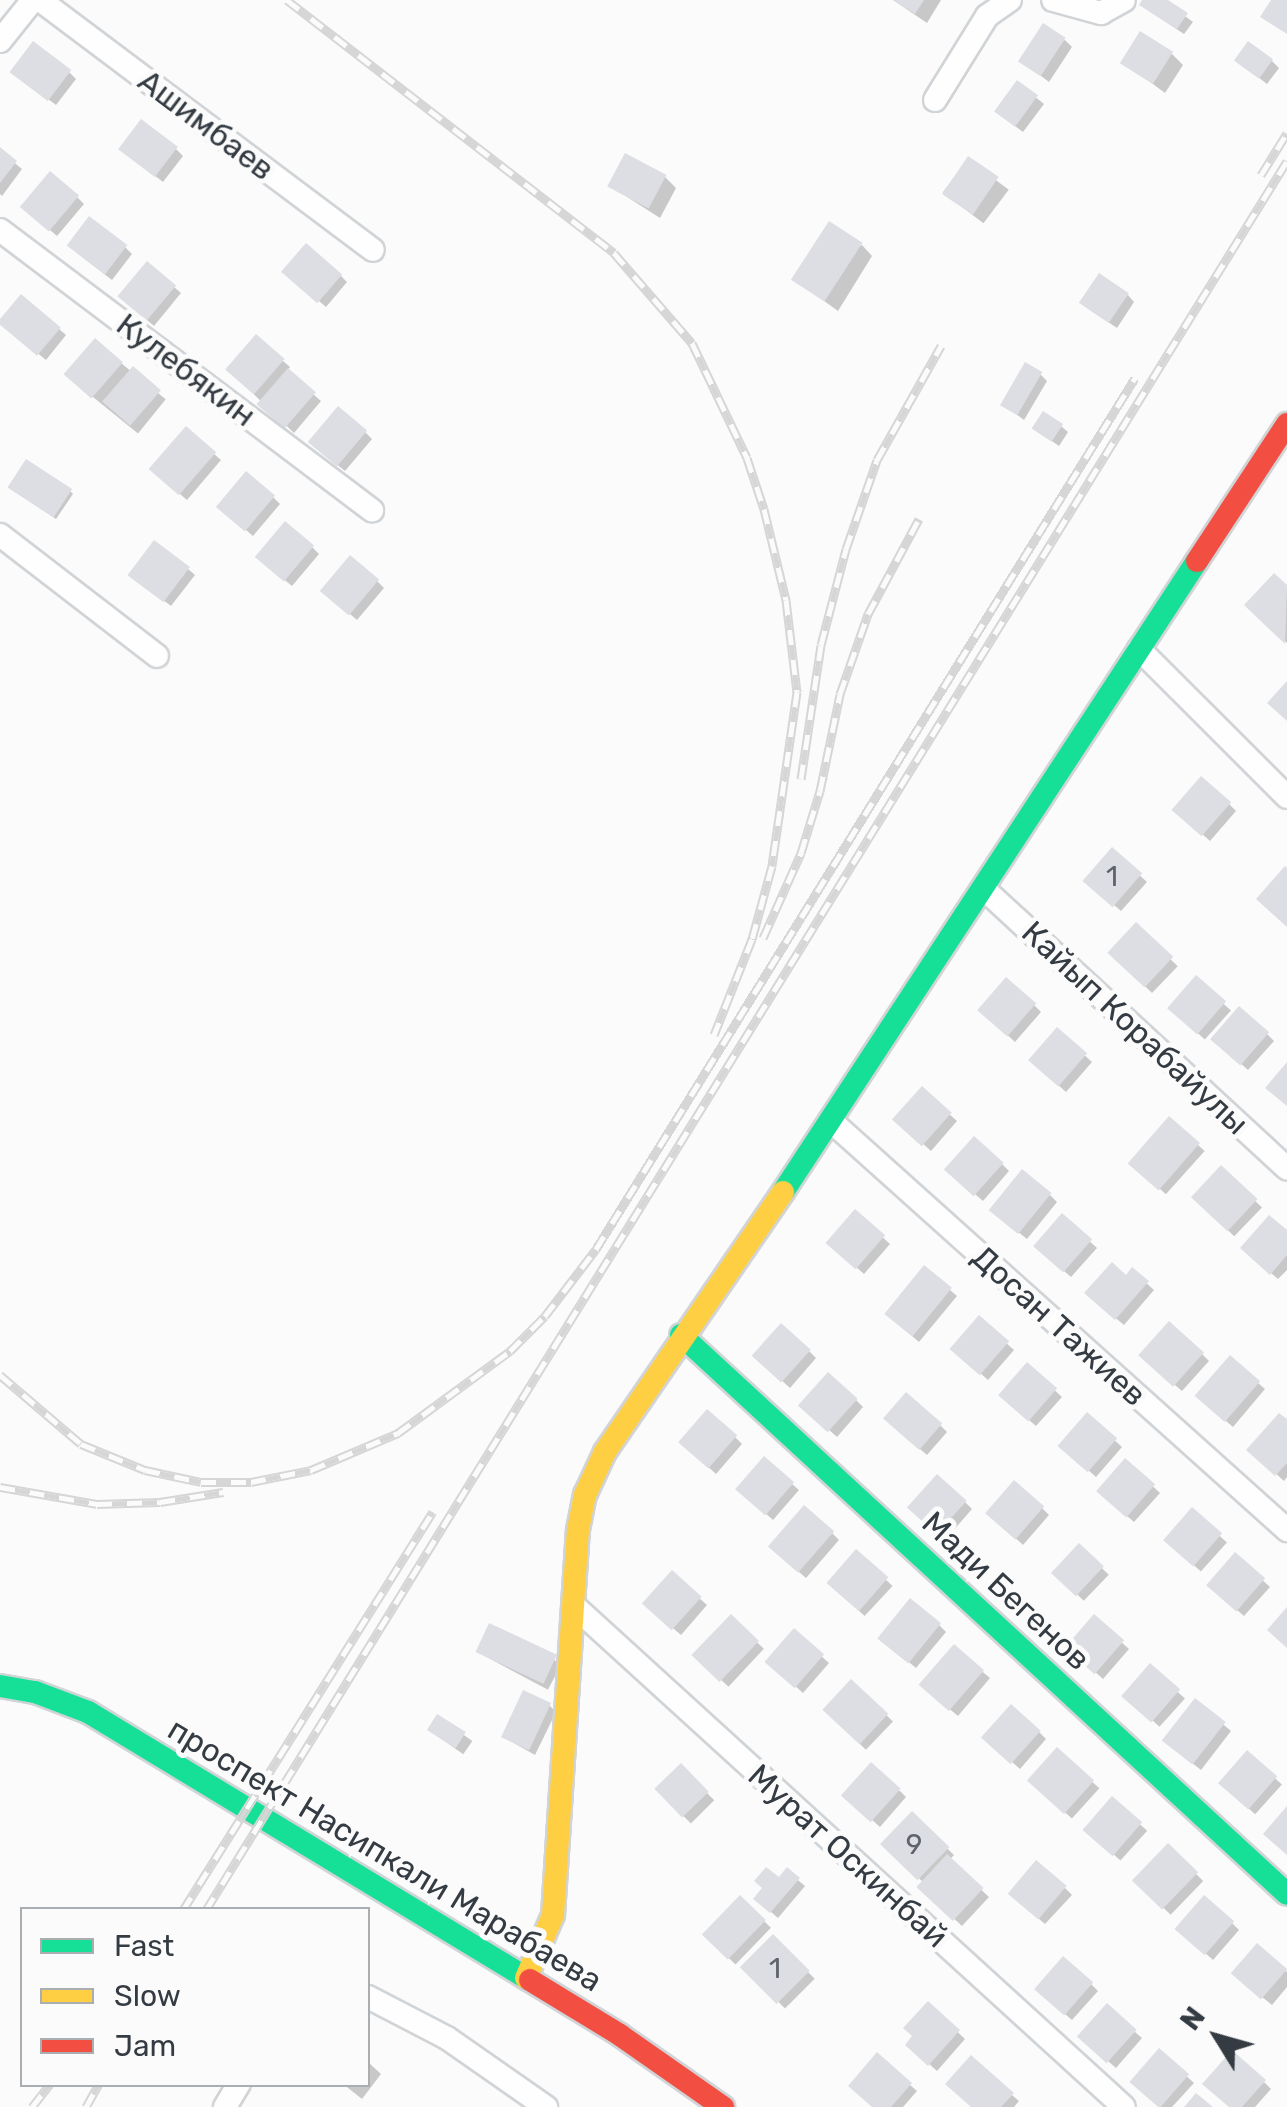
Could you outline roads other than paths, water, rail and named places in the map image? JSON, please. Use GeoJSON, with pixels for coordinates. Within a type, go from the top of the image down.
{"type":"FeatureCollection","features":[{"type":"Feature","properties":{"kind":"street"},"geometry":{"type":"LineString","coordinates":[[0,41],[36,0]]}},
{"type":"Feature","properties":{"kind":"street","name":"Ашимбаев"},"geometry":{"type":"LineString","coordinates":[[36,0],[372,250]]}},
{"type":"Feature","properties":{"kind":"street"},"geometry":{"type":"LineString","coordinates":[[935,100],[987,16],[1010,0]]}},
{"type":"Feature","properties":{"kind":"street"},"geometry":{"type":"LineString","coordinates":[[1053,0],[1101,13],[1124,0]]}},
{"type":"Feature","properties":{"kind":"street","name":"Кулебякин"},"geometry":{"type":"LineString","coordinates":[[0,230],[372,510]]}},
{"type":"Feature","properties":{"kind":"street"},"geometry":{"type":"LineString","coordinates":[[526,1978],[553,1915],[573,1605],[585,1495],[604,1452],[831,1122],[1287,424]]}},
{"type":"Feature","properties":{"kind":"street"},"geometry":{"type":"LineString","coordinates":[[0,535],[157,656]]}},
{"type":"Feature","properties":{"kind":"street"},"geometry":{"type":"LineString","coordinates":[[1140,649],[1287,797]]}},
{"type":"Feature","properties":{"kind":"street","name":"Кайып Корабайулы"},"geometry":{"type":"LineString","coordinates":[[983,888],[1287,1169]]}},
{"type":"Feature","properties":{"kind":"street","name":"Досан Тажиев"},"geometry":{"type":"LineString","coordinates":[[831,1122],[1287,1530]]}},
{"type":"Feature","properties":{"kind":"street","name":"Мади Бегенов"},"geometry":{"type":"LineString","coordinates":[[681,1336],[1287,1894]]}},
{"type":"Feature","properties":{"kind":"street","name":"Мурат Оскинбай"},"geometry":{"type":"LineString","coordinates":[[573,1605],[1124,2107]]}},
{"type":"Feature","properties":{"kind":"street","name":"проспект Насипкали Марабаева"},"geometry":{"type":"LineString","coordinates":[[0,1686],[35,1692],[88,1712],[526,1978],[723,2107]]}},
{"type":"Feature","properties":{"kind":"street"},"geometry":{"type":"LineString","coordinates":[[370,1998],[447,2038],[546,2107]]}},
{"type":"Feature","properties":{"kind":"railway"},"geometry":{"type":"LineString","coordinates":[[287,0],[614,253],[692,343],[747,458],[786,600],[797,692],[772,866],[752,939],[714,1035]]}},
{"type":"Feature","properties":{"kind":"railway"},"geometry":{"type":"LineString","coordinates":[[1261,175],[1287,133]]}},
{"type":"Feature","properties":{"kind":"railway"},"geometry":{"type":"LineString","coordinates":[[208,1907],[1287,161]]}},
{"type":"Feature","properties":{"kind":"railway"},"geometry":{"type":"LineString","coordinates":[[801,779],[821,645],[846,549],[877,460],[941,346]]}},
{"type":"Feature","properties":{"kind":"railway"},"geometry":{"type":"LineString","coordinates":[[0,1375],[81,1444],[145,1470],[201,1482],[251,1482],[311,1470],[398,1433],[510,1351],[545,1316],[596,1249],[1135,378]]}},
{"type":"Feature","properties":{"kind":"railway"},"geometry":{"type":"LineString","coordinates":[[763,938],[801,853],[820,791],[840,694],[868,614],[919,519]]}},
{"type":"Feature","properties":{"kind":"railway"},"geometry":{"type":"LineString","coordinates":[[0,1487],[97,1504],[160,1502],[223,1492]]}},
{"type":"Feature","properties":{"kind":"railway"},"geometry":{"type":"LineString","coordinates":[[185,1907],[433,1512]]}},
{"type":"Feature","properties":{"kind":"railway"},"geometry":{"type":"LineString","coordinates":[[32,2107],[48,2087]]}},
{"type":"Feature","properties":{"kind":"railway"},"geometry":{"type":"LineString","coordinates":[[86,2107],[97,2087]]}}]}
